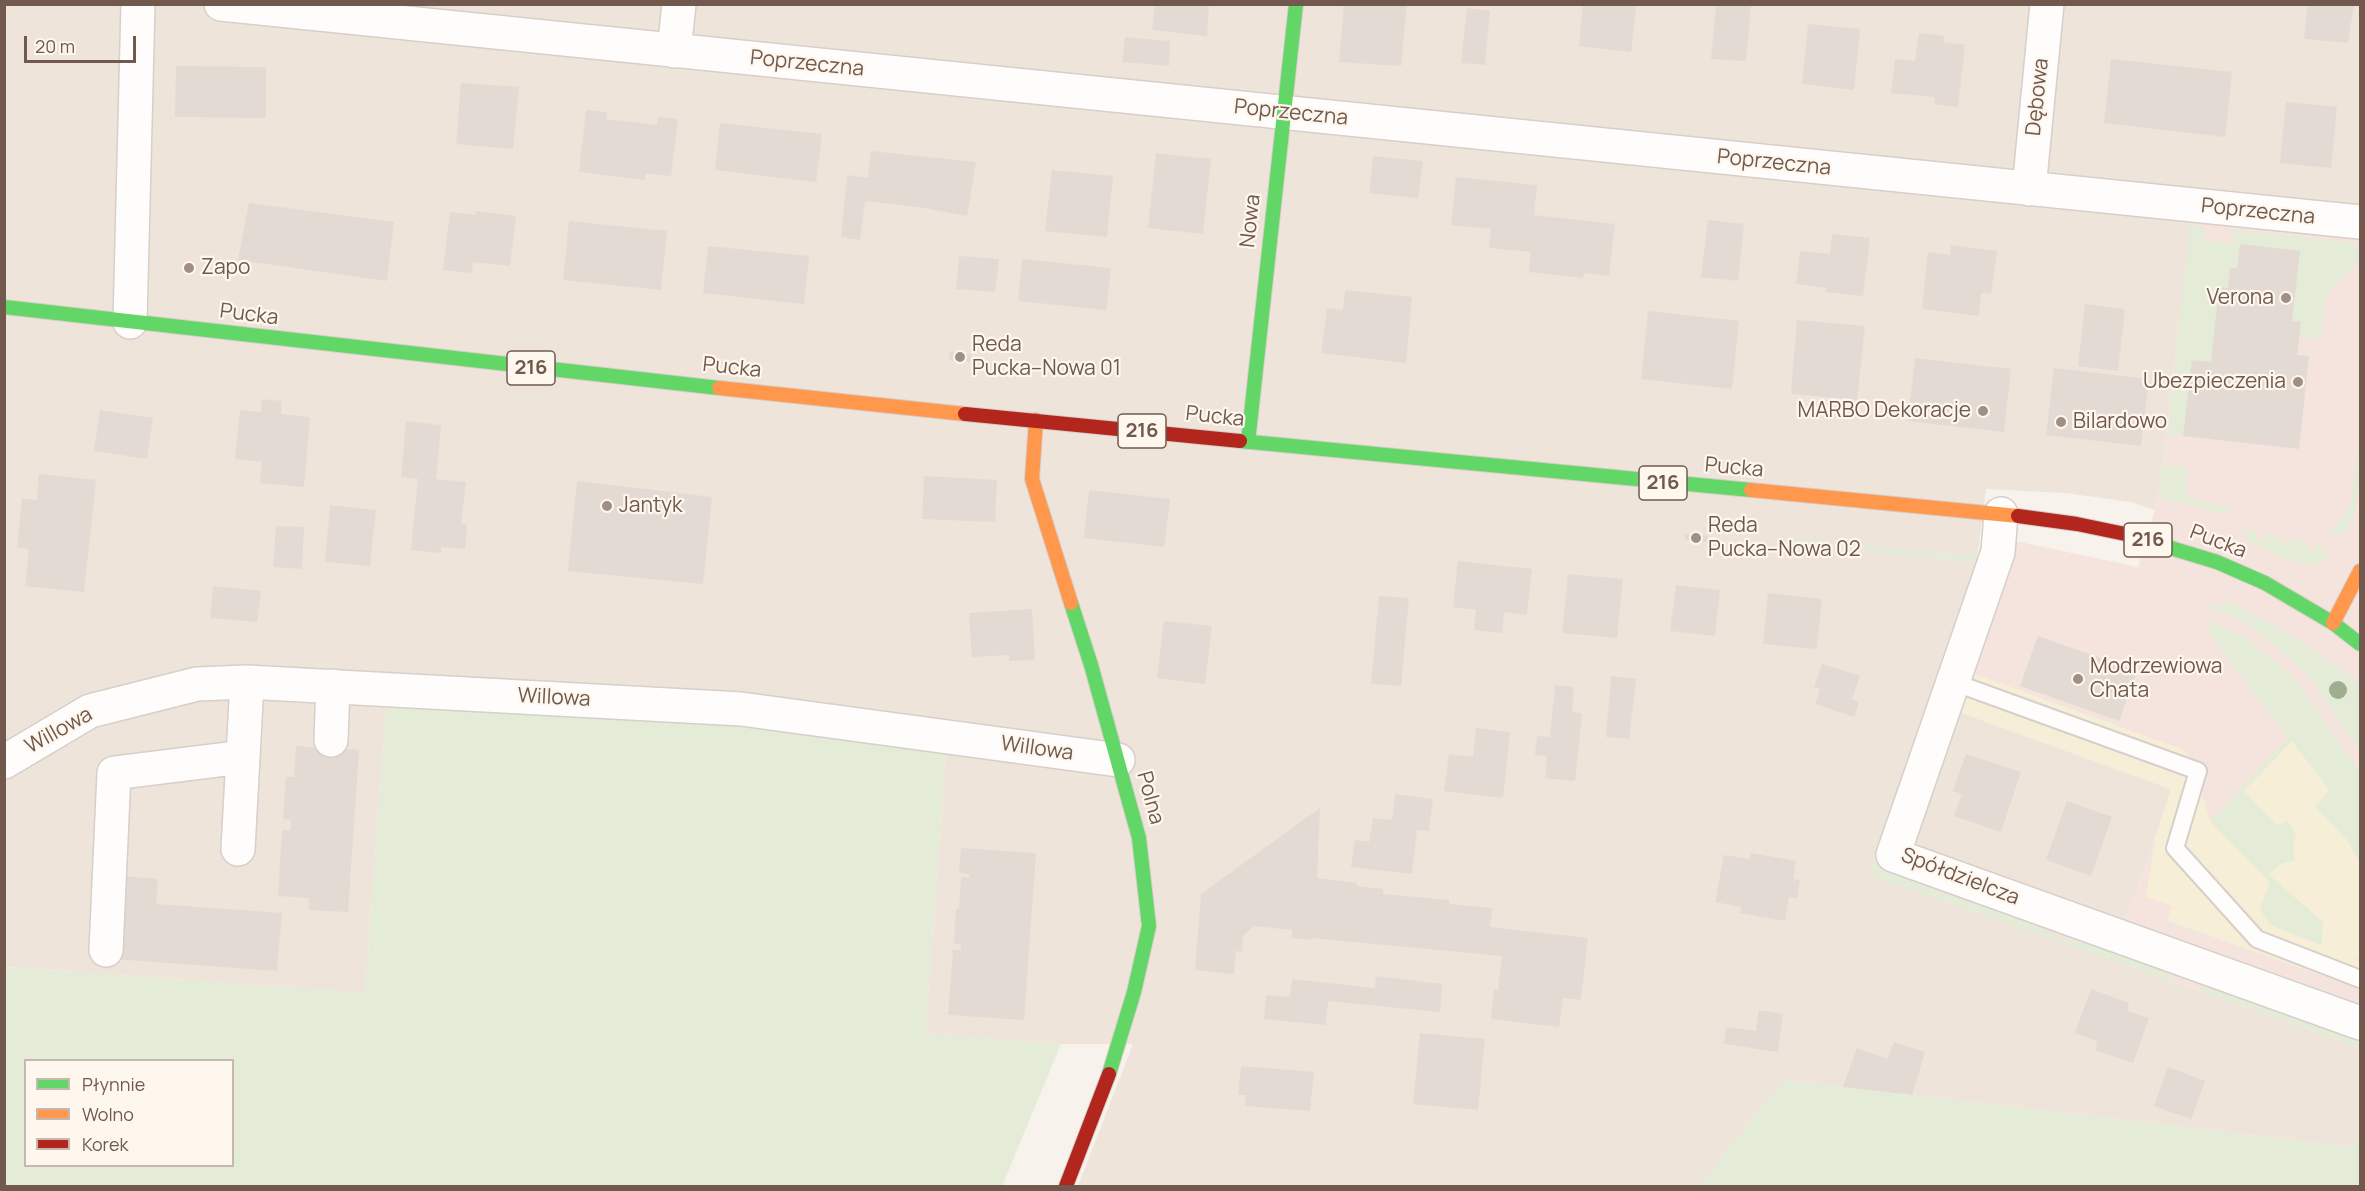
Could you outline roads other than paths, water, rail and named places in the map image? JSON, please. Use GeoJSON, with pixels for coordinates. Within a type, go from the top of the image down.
{"type":"FeatureCollection","features":[{"type":"Feature","properties":{"kind":"main road","name":"Nowa"},"geometry":{"type":"LineString","coordinates":[[1248,442],[1296,4]]}},
{"type":"Feature","properties":{"kind":"main road","name":"Pucka"},"geometry":{"type":"LineString","coordinates":[[4,307],[574,373],[1248,442],[2001,514],[2098,528],[2201,556],[2265,583],[2332,623],[2361,644]]}},
{"type":"Feature","properties":{"kind":"main road","name":"Polna"},"geometry":{"type":"LineString","coordinates":[[1036,420],[1032,479],[1091,665],[1139,838],[1149,926],[1134,992],[1115,1059],[1065,1186]]}},
{"type":"Feature","properties":{"kind":"main road"},"geometry":{"type":"LineString","coordinates":[[2332,623],[2361,571]]}},
{"type":"Feature","properties":{"kind":"street"},"geometry":{"type":"LineString","coordinates":[[130,322],[138,4]]}},
{"type":"Feature","properties":{"kind":"street","name":"Poprzeczna"},"geometry":{"type":"LineString","coordinates":[[221,4],[2361,222]]}},
{"type":"Feature","properties":{"kind":"street"},"geometry":{"type":"LineString","coordinates":[[674,51],[679,4]]}},
{"type":"Feature","properties":{"kind":"street","name":"Dębowa"},"geometry":{"type":"LineString","coordinates":[[2029,189],[2047,4]]}},
{"type":"Feature","properties":{"kind":"street","name":"Spółdzielcza"},"geometry":{"type":"LineString","coordinates":[[2001,514],[1998,552],[1893,855],[2361,1023]]}},
{"type":"Feature","properties":{"kind":"street"},"geometry":{"type":"LineString","coordinates":[[238,849],[247,682]]}},
{"type":"Feature","properties":{"kind":"street","name":"Willowa"},"geometry":{"type":"LineString","coordinates":[[4,762],[90,711],[196,684],[247,682],[741,709],[1118,760]]}},
{"type":"Feature","properties":{"kind":"street"},"geometry":{"type":"LineString","coordinates":[[331,740],[333,686]]}},
{"type":"Feature","properties":{"kind":"street"},"geometry":{"type":"LineString","coordinates":[[106,950],[114,773],[243,757]]}},
{"type":"Feature","properties":{"kind":"lane"},"geometry":{"type":"LineString","coordinates":[[1953,682],[2198,771],[2175,848],[2257,939],[2361,979]]}},
{"type":"Feature","properties":{"kind":"place","name":"Zapo"},"geometry":{"type":"Point","coordinates":[189,268]}},
{"type":"Feature","properties":{"kind":"place","name":"Verona"},"geometry":{"type":"Point","coordinates":[2286,298]}},
{"type":"Feature","properties":{"kind":"place","name":"Reda Pucka–Nowa 01"},"geometry":{"type":"Point","coordinates":[960,357]}},
{"type":"Feature","properties":{"kind":"place","name":"Ubezpieczenia"},"geometry":{"type":"Point","coordinates":[2298,382]}},
{"type":"Feature","properties":{"kind":"place","name":"MARBO Dekoracje"},"geometry":{"type":"Point","coordinates":[1983,411]}},
{"type":"Feature","properties":{"kind":"place","name":"Bilardowo"},"geometry":{"type":"Point","coordinates":[2061,422]}},
{"type":"Feature","properties":{"kind":"place","name":"Jantyk"},"geometry":{"type":"Point","coordinates":[607,506]}},
{"type":"Feature","properties":{"kind":"place","name":"Reda Pucka–Nowa 02"},"geometry":{"type":"Point","coordinates":[1696,538]}},
{"type":"Feature","properties":{"kind":"place","name":"Modrzewiowa Chata"},"geometry":{"type":"Point","coordinates":[2078,679]}}]}
